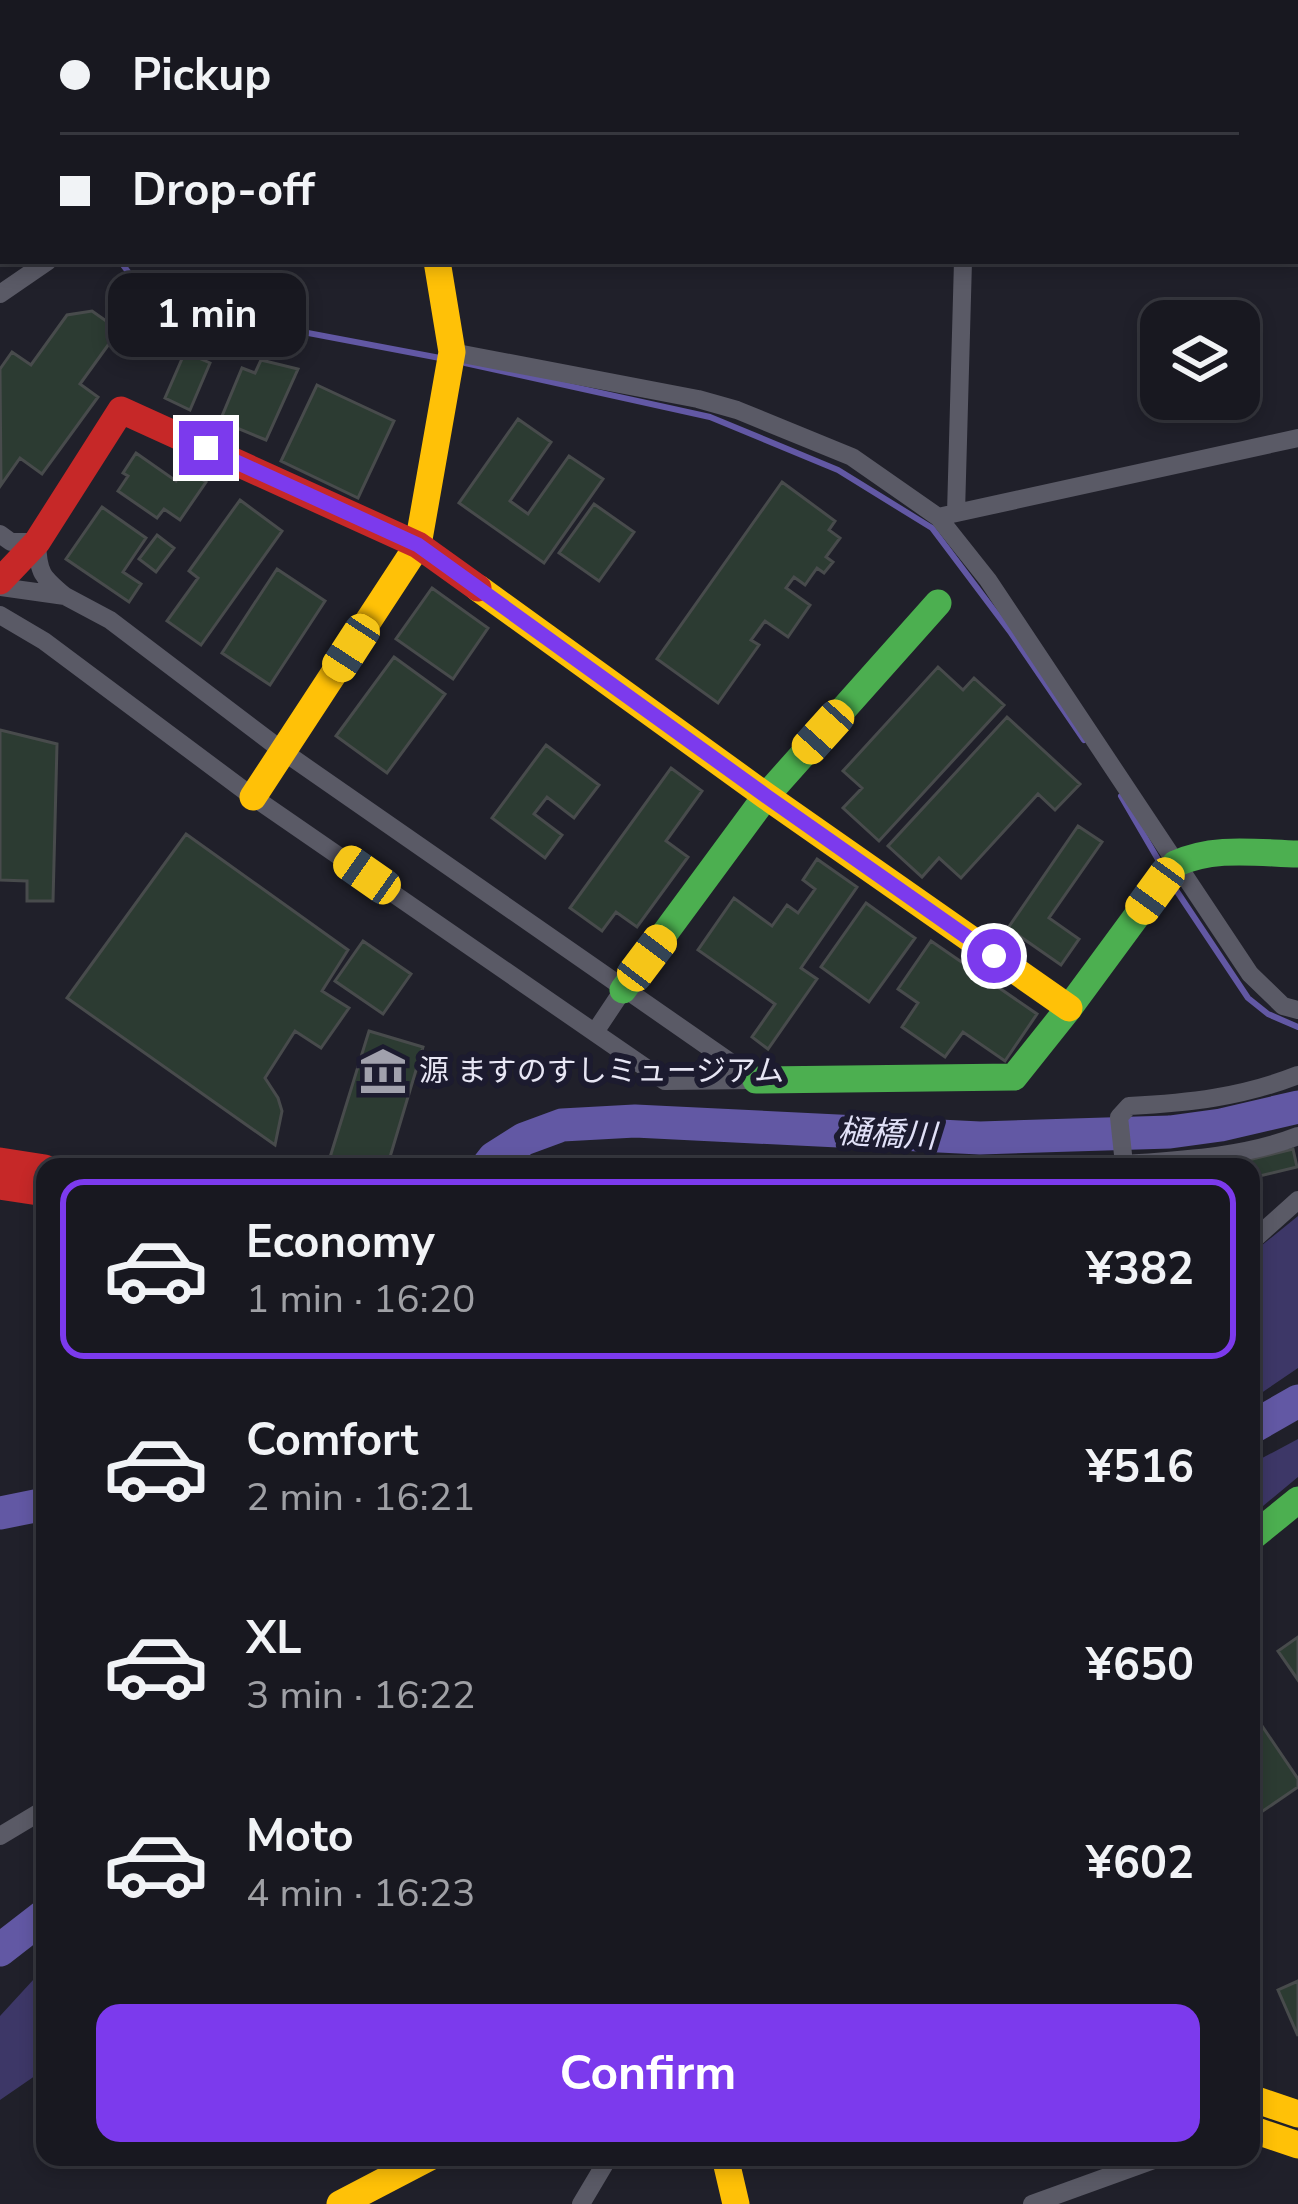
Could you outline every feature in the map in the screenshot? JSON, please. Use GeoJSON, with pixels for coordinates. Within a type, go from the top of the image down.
{"type":"FeatureCollection","features":[{"type":"Feature","properties":{"kind":"main road"},"geometry":{"type":"LineString","coordinates":[[253,796],[418,545],[452,352],[437,264]]}},
{"type":"Feature","properties":{"kind":"main road"},"geometry":{"type":"LineString","coordinates":[[0,584],[37,542],[121,410],[418,545],[1069,1009]]}},
{"type":"Feature","properties":{"kind":"main road"},"geometry":{"type":"LineString","coordinates":[[623,990],[766,796],[938,603]]}},
{"type":"Feature","properties":{"kind":"main road"},"geometry":{"type":"LineString","coordinates":[[756,1080],[1014,1077],[1175,864],[1188,856],[1220,853],[1298,854]]}},
{"type":"Feature","properties":{"kind":"main road"},"geometry":{"type":"LineString","coordinates":[[0,1161],[36,1167]]}},
{"type":"Feature","properties":{"kind":"main road"},"geometry":{"type":"LineString","coordinates":[[0,1186],[36,1192]]}},
{"type":"Feature","properties":{"kind":"main road"},"geometry":{"type":"LineString","coordinates":[[1260,1531],[1298,1500]]}},
{"type":"Feature","properties":{"kind":"main road"},"geometry":{"type":"LineString","coordinates":[[1260,2101],[1298,2114]]}},
{"type":"Feature","properties":{"kind":"main road"},"geometry":{"type":"LineString","coordinates":[[1260,2132],[1298,2145]]}},
{"type":"Feature","properties":{"kind":"main road"},"geometry":{"type":"LineString","coordinates":[[340,2204],[413,2166]]}},
{"type":"Feature","properties":{"kind":"main road"},"geometry":{"type":"LineString","coordinates":[[727,2166],[736,2204]]}},
{"type":"Feature","properties":{"kind":"street"},"geometry":{"type":"LineString","coordinates":[[0,294],[44,264]]}},
{"type":"Feature","properties":{"kind":"street"},"geometry":{"type":"LineString","coordinates":[[947,515],[963,264]]}},
{"type":"Feature","properties":{"kind":"street"},"geometry":{"type":"LineString","coordinates":[[452,352],[737,410],[852,457],[947,515],[1250,974],[1283,1006],[1298,1010]]}},
{"type":"Feature","properties":{"kind":"street"},"geometry":{"type":"LineString","coordinates":[[947,515],[1298,439]]}},
{"type":"Feature","properties":{"kind":"street"},"geometry":{"type":"LineString","coordinates":[[0,535],[11,542],[37,542],[42,577],[65,596],[110,620],[284,752],[756,1080]]}},
{"type":"Feature","properties":{"kind":"street"},"geometry":{"type":"LineString","coordinates":[[0,584],[65,596]]}},
{"type":"Feature","properties":{"kind":"street"},"geometry":{"type":"LineString","coordinates":[[0,615],[44,640],[253,796],[665,1081],[756,1080]]}},
{"type":"Feature","properties":{"kind":"street"},"geometry":{"type":"LineString","coordinates":[[595,1032],[623,990]]}},
{"type":"Feature","properties":{"kind":"street"},"geometry":{"type":"LineString","coordinates":[[1123,1158],[1119,1117],[1129,1106],[1257,1091],[1298,1075]]}},
{"type":"Feature","properties":{"kind":"street"},"geometry":{"type":"LineString","coordinates":[[1199,1158],[1298,1136]]}},
{"type":"Feature","properties":{"kind":"street"},"geometry":{"type":"LineString","coordinates":[[1260,1235],[1298,1201]]}},
{"type":"Feature","properties":{"kind":"street"},"geometry":{"type":"LineString","coordinates":[[0,1836],[36,1814]]}},
{"type":"Feature","properties":{"kind":"street"},"geometry":{"type":"LineString","coordinates":[[581,2204],[604,2166]]}},
{"type":"Feature","properties":{"kind":"street"},"geometry":{"type":"LineString","coordinates":[[1032,2204],[1137,2166]]}},
{"type":"Feature","properties":{"kind":"shaded area"},"geometry":{"type":"Polygon","coordinates":[[[1298,1216],[1298,1368],[1260,1394],[1260,1247],[1298,1216]]]}},
{"type":"Feature","properties":{"kind":"shaded area"},"geometry":{"type":"Polygon","coordinates":[[[1298,1439],[1298,1477],[1260,1509],[1260,1459],[1298,1439]]]}},
{"type":"Feature","properties":{"kind":"shaded area"},"geometry":{"type":"Polygon","coordinates":[[[36,1977],[36,2075],[0,2100],[0,2016],[36,1977]]]}},
{"type":"Feature","properties":{"kind":"building"},"geometry":{"type":"Polygon","coordinates":[[[92,311],[119,330],[80,384],[98,397],[42,474],[20,458],[1,485],[0,369],[12,352],[31,365],[67,315],[92,311]]]}},
{"type":"Feature","properties":{"kind":"building"},"geometry":{"type":"Polygon","coordinates":[[[185,352],[210,363],[190,410],[165,398],[185,352]]]}},
{"type":"Feature","properties":{"kind":"building"},"geometry":{"type":"Polygon","coordinates":[[[261,360],[298,369],[266,440],[220,421],[242,368],[255,373],[261,360]]]}},
{"type":"Feature","properties":{"kind":"building"},"geometry":{"type":"Polygon","coordinates":[[[317,385],[394,421],[358,498],[281,461],[317,385]]]}},
{"type":"Feature","properties":{"kind":"building"},"geometry":{"type":"Polygon","coordinates":[[[518,419],[551,442],[510,501],[528,514],[569,456],[603,479],[544,563],[459,503],[518,419]]]}},
{"type":"Feature","properties":{"kind":"building"},"geometry":{"type":"Polygon","coordinates":[[[136,453],[176,481],[185,467],[206,482],[180,520],[164,509],[157,518],[118,491],[136,453]]]}},
{"type":"Feature","properties":{"kind":"building"},"geometry":{"type":"Polygon","coordinates":[[[782,482],[835,521],[829,530],[840,538],[826,557],[833,562],[824,573],[817,568],[805,585],[794,577],[786,588],[810,605],[788,637],[765,621],[751,640],[759,645],[718,703],[657,659],[782,482]]]}},
{"type":"Feature","properties":{"kind":"building"},"geometry":{"type":"Polygon","coordinates":[[[240,500],[282,531],[201,645],[167,621],[198,578],[189,571],[240,500]]]}},
{"type":"Feature","properties":{"kind":"building"},"geometry":{"type":"Polygon","coordinates":[[[594,504],[634,532],[599,581],[559,553],[594,504]]]}},
{"type":"Feature","properties":{"kind":"building"},"geometry":{"type":"Polygon","coordinates":[[[102,507],[146,538],[123,572],[141,584],[129,602],[66,559],[102,507]]]}},
{"type":"Feature","properties":{"kind":"building"},"geometry":{"type":"Polygon","coordinates":[[[157,535],[174,548],[156,572],[139,559],[157,535]]]}},
{"type":"Feature","properties":{"kind":"building"},"geometry":{"type":"Polygon","coordinates":[[[277,569],[325,601],[270,685],[222,653],[277,569]]]}},
{"type":"Feature","properties":{"kind":"building"},"geometry":{"type":"Polygon","coordinates":[[[432,588],[488,628],[453,679],[396,639],[432,588]]]}},
{"type":"Feature","properties":{"kind":"building"},"geometry":{"type":"Polygon","coordinates":[[[394,657],[445,694],[387,773],[336,736],[394,657]]]}},
{"type":"Feature","properties":{"kind":"building"},"geometry":{"type":"Polygon","coordinates":[[[938,667],[963,690],[974,678],[1004,705],[879,841],[843,808],[862,788],[843,771],[938,667]]]}},
{"type":"Feature","properties":{"kind":"building"},"geometry":{"type":"Polygon","coordinates":[[[1007,717],[1080,784],[1055,810],[1038,794],[961,878],[939,858],[922,877],[888,846],[1007,717]]]}},
{"type":"Feature","properties":{"kind":"building"},"geometry":{"type":"Polygon","coordinates":[[[0,730],[57,744],[53,901],[27,901],[27,881],[0,880],[0,730]]]}},
{"type":"Feature","properties":{"kind":"building"},"geometry":{"type":"Polygon","coordinates":[[[546,745],[599,785],[574,818],[547,797],[534,814],[562,835],[545,858],[492,818],[546,745]]]}},
{"type":"Feature","properties":{"kind":"building"},"geometry":{"type":"Polygon","coordinates":[[[671,768],[702,791],[666,841],[688,857],[637,927],[616,912],[602,931],[570,908],[671,768]]]}},
{"type":"Feature","properties":{"kind":"building"},"geometry":{"type":"Polygon","coordinates":[[[1078,826],[1102,842],[1049,918],[1079,939],[1061,965],[1008,928],[1078,826]]]}},
{"type":"Feature","properties":{"kind":"building"},"geometry":{"type":"Polygon","coordinates":[[[186,834],[348,950],[322,991],[349,1008],[321,1048],[295,1031],[265,1078],[282,1111],[275,1145],[67,998],[186,834]]]}},
{"type":"Feature","properties":{"kind":"building"},"geometry":{"type":"Polygon","coordinates":[[[817,859],[857,887],[801,968],[817,979],[768,1049],[752,1037],[775,1004],[698,950],[734,898],[772,926],[787,905],[798,913],[815,889],[803,880],[817,859]]]}},
{"type":"Feature","properties":{"kind":"building"},"geometry":{"type":"Polygon","coordinates":[[[866,903],[915,938],[869,1002],[821,967],[866,903]]]}},
{"type":"Feature","properties":{"kind":"building"},"geometry":{"type":"Polygon","coordinates":[[[363,941],[411,974],[383,1014],[335,981],[363,941]]]}},
{"type":"Feature","properties":{"kind":"building"},"geometry":{"type":"Polygon","coordinates":[[[931,941],[1037,1014],[1005,1061],[963,1032],[945,1057],[902,1027],[918,1003],[898,989],[931,941]]]}},
{"type":"Feature","properties":{"kind":"building"},"geometry":{"type":"Polygon","coordinates":[[[369,1031],[423,1047],[390,1158],[330,1158],[369,1031]]]}},
{"type":"Feature","properties":{"kind":"building"},"geometry":{"type":"Polygon","coordinates":[[[1293,1149],[1297,1167],[1260,1176],[1260,1158],[1256,1158],[1293,1149]]]}},
{"type":"Feature","properties":{"kind":"building"},"geometry":{"type":"Polygon","coordinates":[[[1298,1637],[1298,1680],[1278,1651],[1298,1637]]]}},
{"type":"Feature","properties":{"kind":"building"},"geometry":{"type":"Polygon","coordinates":[[[1260,1723],[1298,1779],[1298,1787],[1260,1813],[1260,1723]]]}},
{"type":"Feature","properties":{"kind":"building"},"geometry":{"type":"Polygon","coordinates":[[[1298,1981],[1298,2036],[1278,1990],[1298,1981]]]}},
{"type":"Feature","properties":{"kind":"waterway"},"geometry":{"type":"LineString","coordinates":[[122,264],[144,293],[181,309],[440,358]]}},
{"type":"Feature","properties":{"kind":"waterway"},"geometry":{"type":"LineString","coordinates":[[465,363],[710,417],[838,470],[932,528],[1084,740]]}},
{"type":"Feature","properties":{"kind":"waterway"},"geometry":{"type":"LineString","coordinates":[[1121,796],[1163,868]]}},
{"type":"Feature","properties":{"kind":"waterway"},"geometry":{"type":"LineString","coordinates":[[1172,884],[1248,998],[1268,1014],[1298,1027]]}},
{"type":"Feature","properties":{"kind":"waterway","name":"樋橋川"},"geometry":{"type":"LineString","coordinates":[[494,1158],[524,1139],[562,1125],[635,1121],[980,1138],[1170,1132],[1298,1107]]}},
{"type":"Feature","properties":{"kind":"waterway"},"geometry":{"type":"LineString","coordinates":[[1260,1423],[1298,1401]]}},
{"type":"Feature","properties":{"kind":"waterway","name":"樋橋川"},"geometry":{"type":"LineString","coordinates":[[0,1513],[36,1506]]}},
{"type":"Feature","properties":{"kind":"waterway"},"geometry":{"type":"LineString","coordinates":[[0,1950],[36,1922]]}},
{"type":"Feature","properties":{"kind":"traffic: fast"},"geometry":{"type":"LineString","coordinates":[[623,990],[766,796],[938,603]]}},
{"type":"Feature","properties":{"kind":"traffic: fast"},"geometry":{"type":"LineString","coordinates":[[756,1080],[1014,1077],[1175,864],[1220,853],[1298,854]]}},
{"type":"Feature","properties":{"kind":"traffic: fast"},"geometry":{"type":"LineString","coordinates":[[1260,1531],[1298,1500]]}},
{"type":"Feature","properties":{"kind":"traffic: slow"},"geometry":{"type":"LineString","coordinates":[[253,797],[418,545],[452,352],[437,264]]}},
{"type":"Feature","properties":{"kind":"traffic: slow"},"geometry":{"type":"LineString","coordinates":[[478,588],[1069,1008]]}},
{"type":"Feature","properties":{"kind":"traffic: slow"},"geometry":{"type":"LineString","coordinates":[[1260,2101],[1298,2114]]}},
{"type":"Feature","properties":{"kind":"traffic: slow"},"geometry":{"type":"LineString","coordinates":[[1260,2132],[1298,2145]]}},
{"type":"Feature","properties":{"kind":"traffic: slow"},"geometry":{"type":"LineString","coordinates":[[340,2204],[413,2166]]}},
{"type":"Feature","properties":{"kind":"traffic: slow"},"geometry":{"type":"LineString","coordinates":[[727,2166],[736,2204]]}},
{"type":"Feature","properties":{"kind":"traffic: jam"},"geometry":{"type":"LineString","coordinates":[[0,581],[37,542],[121,410],[418,545],[478,588]]}},
{"type":"Feature","properties":{"kind":"traffic: jam"},"geometry":{"type":"LineString","coordinates":[[0,1161],[36,1167]]}},
{"type":"Feature","properties":{"kind":"traffic: jam"},"geometry":{"type":"LineString","coordinates":[[0,1186],[36,1192]]}},
{"type":"Feature","properties":{"kind":"place","name":"源 ますのすしミュージアム"},"geometry":{"type":"Point","coordinates":[383,1071]}},
{"type":"Feature","properties":{"kind":"route"},"geometry":{"type":"LineString","coordinates":[[206,448],[418,545],[994,956]]}}]}
